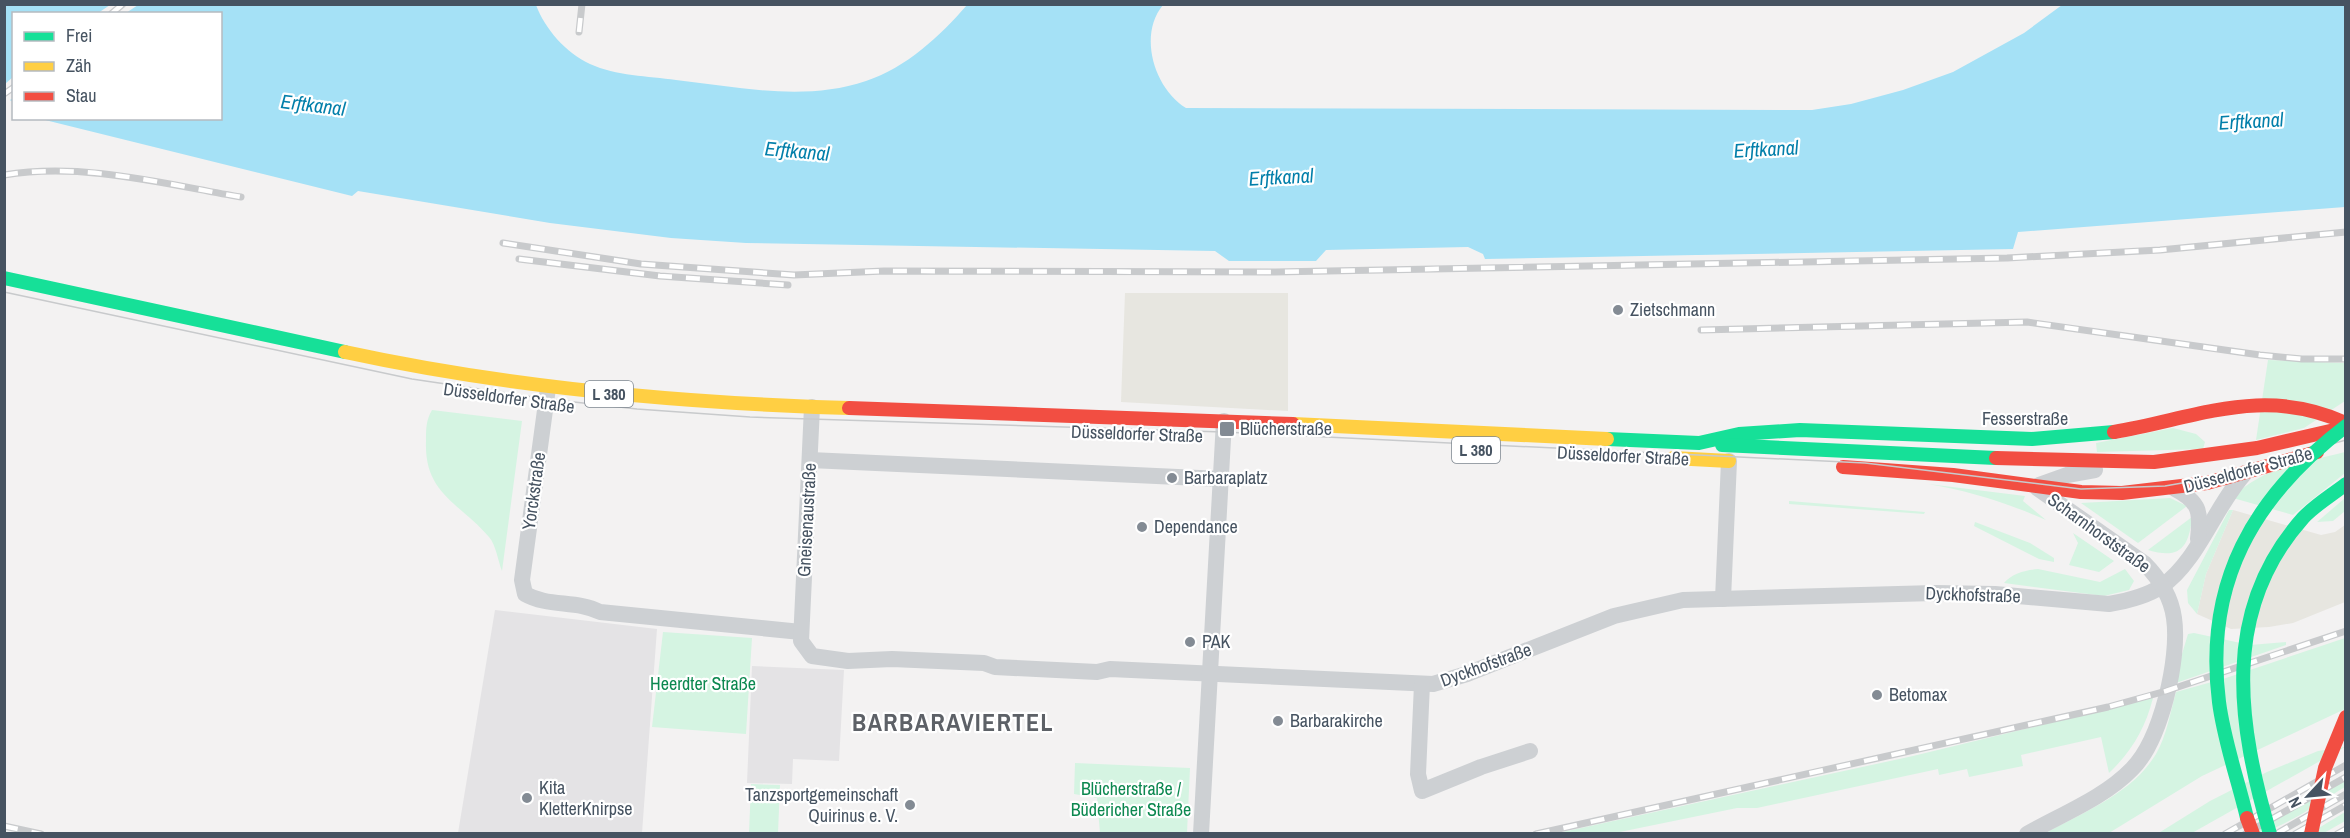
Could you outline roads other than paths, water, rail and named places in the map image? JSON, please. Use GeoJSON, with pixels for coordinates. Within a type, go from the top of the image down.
{"type":"FeatureCollection","features":[{"type":"Feature","properties":{"kind":"main road","name":"Düsseldorfer Straße"},"geometry":{"type":"LineString","coordinates":[[4,278],[413,367],[547,400],[639,397],[811,419],[1223,433],[1699,444],[1981,458],[2154,462],[2257,448],[2346,426]]}},
{"type":"Feature","properties":{"kind":"main road","name":"Fesserstraße"},"geometry":{"type":"LineString","coordinates":[[1699,444],[1718,438],[1776,430],[2052,439],[2091,436],[2244,405],[2272,404],[2299,406],[2346,426]]}},
{"type":"Feature","properties":{"kind":"main road"},"geometry":{"type":"LineString","coordinates":[[2253,834],[2224,727],[2217,678],[2216,637],[2223,591],[2240,546],[2262,507],[2311,452],[2346,426]]}},
{"type":"Feature","properties":{"kind":"main road","name":"Düsseldorfer Straße"},"geometry":{"type":"LineString","coordinates":[[1830,466],[1941,474],[2036,487],[2122,494],[2175,489],[2246,473],[2346,444]]}},
{"type":"Feature","properties":{"kind":"main road","name":"Düsseldorfer Straße"},"geometry":{"type":"LineString","coordinates":[[1661,458],[1734,461]]}},
{"type":"Feature","properties":{"kind":"main road"},"geometry":{"type":"LineString","coordinates":[[2270,834],[2255,784],[2244,731],[2240,680],[2247,625],[2260,584],[2280,548],[2305,517],[2346,484]]}},
{"type":"Feature","properties":{"kind":"main road"},"geometry":{"type":"LineString","coordinates":[[2311,834],[2325,768],[2346,717]]}},
{"type":"Feature","properties":{"kind":"street","name":"Yorckstraße"},"geometry":{"type":"LineString","coordinates":[[547,400],[522,580],[525,594],[547,601],[589,606],[600,612],[801,632]]}},
{"type":"Feature","properties":{"kind":"street","name":"Gneisenaustraße"},"geometry":{"type":"LineString","coordinates":[[801,632],[811,419]]}},
{"type":"Feature","properties":{"kind":"street"},"geometry":{"type":"LineString","coordinates":[[1201,834],[1223,433]]}},
{"type":"Feature","properties":{"kind":"street","name":"Scharnhorststraße"},"geometry":{"type":"LineString","coordinates":[[1981,458],[2015,473],[2144,563],[2174,618],[2175,636],[2166,691],[2148,748],[2122,779],[2027,834]]}},
{"type":"Feature","properties":{"kind":"street"},"geometry":{"type":"LineString","coordinates":[[810,460],[1221,479]]}},
{"type":"Feature","properties":{"kind":"street"},"geometry":{"type":"LineString","coordinates":[[1723,599],[1734,461]]}},
{"type":"Feature","properties":{"kind":"street","name":"Scharnhorststraße"},"geometry":{"type":"LineString","coordinates":[[2036,487],[2067,475],[2154,462]]}},
{"type":"Feature","properties":{"kind":"street"},"geometry":{"type":"LineString","coordinates":[[2157,589],[2188,557],[2234,486],[2246,473]]}},
{"type":"Feature","properties":{"kind":"street"},"geometry":{"type":"LineString","coordinates":[[2175,489],[2189,497],[2197,507],[2200,520],[2198,542]]}},
{"type":"Feature","properties":{"kind":"street","name":"Dyckhofstraße"},"geometry":{"type":"LineString","coordinates":[[1210,674],[1422,684],[1441,682],[1632,611],[1683,600],[1935,593],[1995,594],[2109,604],[2157,589]]}},
{"type":"Feature","properties":{"kind":"street"},"geometry":{"type":"LineString","coordinates":[[801,632],[803,646],[812,656],[822,659],[874,661],[892,659],[984,663],[995,667],[1210,674]]}},
{"type":"Feature","properties":{"kind":"street","name":"Dyckhofstraße"},"geometry":{"type":"LineString","coordinates":[[1422,684],[1418,774],[1422,791],[1480,767],[1530,751]]}},
{"type":"Feature","properties":{"kind":"water","name":"Erftkanal"},"geometry":{"type":"Polygon","coordinates":[[[4,5],[536,5],[545,23],[565,47],[581,59],[600,68],[632,75],[747,89],[795,92],[843,87],[866,81],[895,68],[921,50],[967,5],[1163,5],[1155,17],[1152,31],[1153,60],[1165,88],[1186,108],[1812,110],[1851,104],[1903,90],[1953,72],[2024,33],[2062,5],[2345,5],[2345,207],[2018,232],[2013,249],[1485,259],[1483,254],[1468,247],[1326,250],[1316,261],[1229,261],[1215,251],[746,243],[671,238],[550,223],[358,191],[352,196],[45,120],[222,120],[222,12],[12,12],[12,101],[5,97],[4,5]]]}},
{"type":"Feature","properties":{"kind":"tram line"},"geometry":{"type":"LineString","coordinates":[[4,292],[412,379],[547,399],[637,409],[750,417],[1223,432],[1865,463],[2081,489],[2165,486],[2205,479],[2346,440]]}},
{"type":"Feature","properties":{"kind":"railway"},"geometry":{"type":"LineString","coordinates":[[113,12],[123,4]]}},
{"type":"Feature","properties":{"kind":"railway"},"geometry":{"type":"LineString","coordinates":[[579,32],[582,4]]}},
{"type":"Feature","properties":{"kind":"railway"},"geometry":{"type":"LineString","coordinates":[[4,94],[12,88]]}},
{"type":"Feature","properties":{"kind":"railway"},"geometry":{"type":"LineString","coordinates":[[4,175],[64,171],[93,173],[123,176],[241,197]]}},
{"type":"Feature","properties":{"kind":"railway"},"geometry":{"type":"LineString","coordinates":[[503,243],[641,264],[794,275],[884,271],[1275,272],[2007,258],[2160,250],[2346,232]]}},
{"type":"Feature","properties":{"kind":"railway"},"geometry":{"type":"LineString","coordinates":[[519,259],[660,276],[788,285]]}},
{"type":"Feature","properties":{"kind":"railway"},"geometry":{"type":"LineString","coordinates":[[1701,330],[2027,322],[2260,355],[2302,359],[2346,359]]}},
{"type":"Feature","properties":{"kind":"railway"},"geometry":{"type":"LineString","coordinates":[[1536,834],[2108,707],[2166,691],[2346,631]]}},
{"type":"Feature","properties":{"kind":"railway"},"geometry":{"type":"LineString","coordinates":[[2225,834],[2346,765]]}},
{"type":"Feature","properties":{"kind":"railway"},"geometry":{"type":"LineString","coordinates":[[2245,834],[2346,777]]}},
{"type":"Feature","properties":{"kind":"railway"},"geometry":{"type":"LineString","coordinates":[[2276,834],[2346,794]]}},
{"type":"Feature","properties":{"kind":"railway"},"geometry":{"type":"LineString","coordinates":[[2295,834],[2346,805]]}},
{"type":"Feature","properties":{"kind":"railway"},"geometry":{"type":"LineString","coordinates":[[4,826],[41,834]]}},
{"type":"Feature","properties":{"kind":"railway"},"geometry":{"type":"LineString","coordinates":[[2337,834],[2346,829]]}},
{"type":"Feature","properties":{"kind":"place","name":"Zietschmann"},"geometry":{"type":"Point","coordinates":[1618,310]}},
{"type":"Feature","properties":{"kind":"place","name":"Blücherstraße"},"geometry":{"type":"Point","coordinates":[1227,429]}},
{"type":"Feature","properties":{"kind":"place","name":"Barbaraplatz"},"geometry":{"type":"Point","coordinates":[1172,478]}},
{"type":"Feature","properties":{"kind":"place","name":"Dependance"},"geometry":{"type":"Point","coordinates":[1142,527]}},
{"type":"Feature","properties":{"kind":"place","name":"PAK"},"geometry":{"type":"Point","coordinates":[1190,642]}},
{"type":"Feature","properties":{"kind":"place","name":"Betomax"},"geometry":{"type":"Point","coordinates":[1877,695]}},
{"type":"Feature","properties":{"kind":"place","name":"Barbarakirche"},"geometry":{"type":"Point","coordinates":[1278,721]}},
{"type":"Feature","properties":{"kind":"place","name":"Kita KletterKnirpse"},"geometry":{"type":"Point","coordinates":[527,798]}},
{"type":"Feature","properties":{"kind":"place","name":"Tanzsportgemeinschaft Quirinus e. V."},"geometry":{"type":"Point","coordinates":[910,805]}},
{"type":"Feature","properties":{"kind":"district","name":"BARBARAVIERTEL"},"geometry":{"type":"Point","coordinates":[953,723]}},
{"type":"Feature","properties":{"kind":"park label","name":"Heerdter Straße"},"geometry":{"type":"Point","coordinates":[703,684]}},
{"type":"Feature","properties":{"kind":"park label","name":"Blücherstraße / Büdericher Straße"},"geometry":{"type":"Point","coordinates":[1131,799]}}]}
